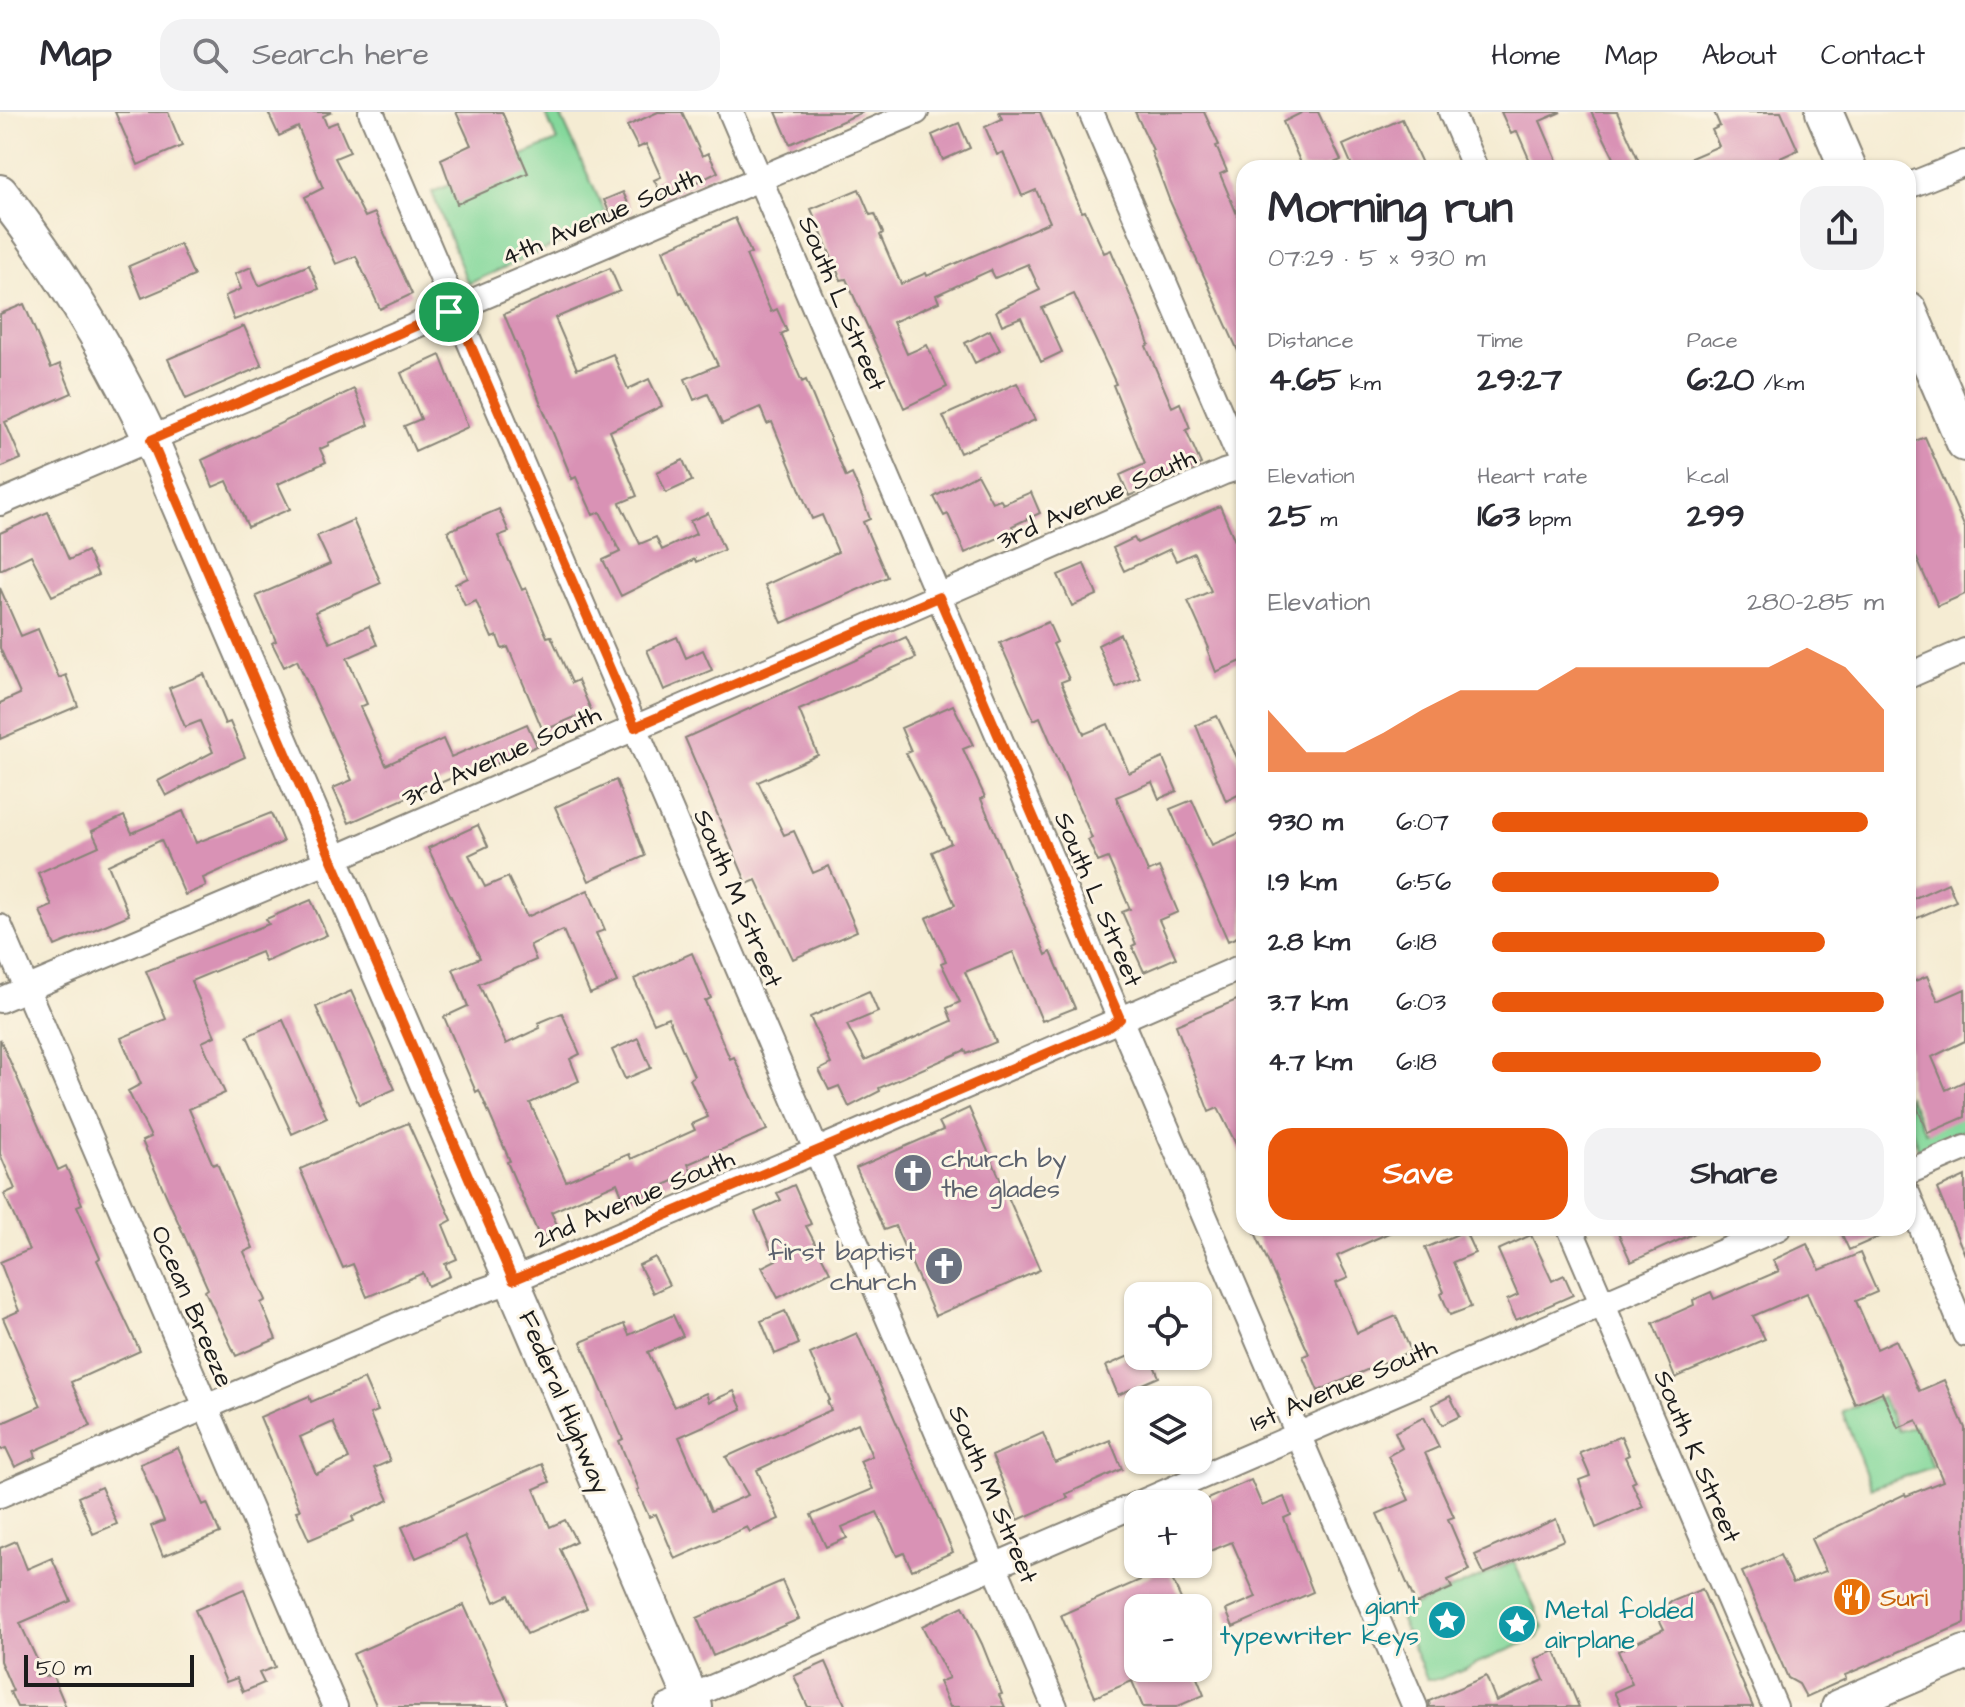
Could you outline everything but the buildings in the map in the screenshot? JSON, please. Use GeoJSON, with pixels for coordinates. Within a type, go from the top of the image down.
{"type":"FeatureCollection","features":[{"type":"Feature","properties":{"kind":"main road"},"geometry":{"type":"LineString","coordinates":[[1824,112],[1845,160]]}},
{"type":"Feature","properties":{"kind":"main road","name":"Federal Highway"},"geometry":{"type":"LineString","coordinates":[[0,192],[90,320],[151,440],[513,1280],[685,1704]]}},
{"type":"Feature","properties":{"kind":"main road"},"geometry":{"type":"LineString","coordinates":[[1916,329],[1965,443]]}},
{"type":"Feature","properties":{"kind":"main road"},"geometry":{"type":"LineString","coordinates":[[1839,1707],[1965,1653]]}},
{"type":"Feature","properties":{"kind":"street","name":"South M Street"},"geometry":{"type":"LineString","coordinates":[[371,112],[1055,1707]]}},
{"type":"Feature","properties":{"kind":"street","name":"South L Street"},"geometry":{"type":"LineString","coordinates":[[731,112],[1415,1707]]}},
{"type":"Feature","properties":{"kind":"street","name":"4th Avenue South"},"geometry":{"type":"LineString","coordinates":[[0,503],[916,112]]}},
{"type":"Feature","properties":{"kind":"street"},"geometry":{"type":"LineString","coordinates":[[1091,112],[1236,448]]}},
{"type":"Feature","properties":{"kind":"street"},"geometry":{"type":"LineString","coordinates":[[1451,112],[1472,160]]}},
{"type":"Feature","properties":{"kind":"street"},"geometry":{"type":"LineString","coordinates":[[1916,183],[1965,163]]}},
{"type":"Feature","properties":{"kind":"street","name":"3rd Avenue South"},"geometry":{"type":"LineString","coordinates":[[0,1000],[1236,470]]}},
{"type":"Feature","properties":{"kind":"street"},"geometry":{"type":"LineString","coordinates":[[1916,672],[1965,651]]}},
{"type":"Feature","properties":{"kind":"street","name":"Ocean Breeze"},"geometry":{"type":"LineString","coordinates":[[0,927],[335,1707]]}},
{"type":"Feature","properties":{"kind":"street","name":"2nd Avenue South"},"geometry":{"type":"LineString","coordinates":[[0,1495],[456,1300],[513,1280],[1107,1028],[1120,1019],[1236,969]]}},
{"type":"Feature","properties":{"kind":"street"},"geometry":{"type":"LineString","coordinates":[[1916,1169],[1965,1148]]}},
{"type":"Feature","properties":{"kind":"street"},"geometry":{"type":"LineString","coordinates":[[1916,1215],[1965,1334]]}},
{"type":"Feature","properties":{"kind":"street","name":"South K Street"},"geometry":{"type":"LineString","coordinates":[[1573,1236],[1775,1707]]}},
{"type":"Feature","properties":{"kind":"street","name":"1st Avenue South"},"geometry":{"type":"LineString","coordinates":[[685,1704],[994,1564],[1759,1236]]}},
{"type":"Feature","properties":{"kind":"green space"},"geometry":{"type":"Polygon","coordinates":[[[545,112],[559,112],[609,221],[468,284],[432,192],[557,141],[545,112]]]}},
{"type":"Feature","properties":{"kind":"green space"},"geometry":{"type":"Polygon","coordinates":[[[1916,1112],[1925,1132],[1965,1115],[1965,1129],[1918,1149],[1916,1112]]]}},
{"type":"Feature","properties":{"kind":"green space"},"geometry":{"type":"Polygon","coordinates":[[[1882,1397],[1898,1431],[1915,1426],[1933,1467],[1871,1488],[1842,1411],[1882,1397]]]}},
{"type":"Feature","properties":{"kind":"green space"},"geometry":{"type":"Polygon","coordinates":[[[1514,1562],[1544,1628],[1537,1638],[1440,1679],[1427,1679],[1398,1613],[1514,1562]]]}},
{"type":"Feature","properties":{"kind":"place","name":"church by the glades"},"geometry":{"type":"Point","coordinates":[913,1173]}},
{"type":"Feature","properties":{"kind":"place","name":"first baptist church"},"geometry":{"type":"Point","coordinates":[944,1266]}},
{"type":"Feature","properties":{"kind":"place","name":"Suri"},"geometry":{"type":"Point","coordinates":[1852,1597]}},
{"type":"Feature","properties":{"kind":"place","name":"giant typewriter keys"},"geometry":{"type":"Point","coordinates":[1447,1620]}},
{"type":"Feature","properties":{"kind":"place","name":"Metal folded airplane"},"geometry":{"type":"Point","coordinates":[1517,1624]}},
{"type":"Feature","properties":{"kind":"route"},"geometry":{"type":"LineString","coordinates":[[455,309],[635,727],[939,597],[1120,1019],[1107,1028],[513,1280],[151,440],[449,312],[455,309]]}}]}
